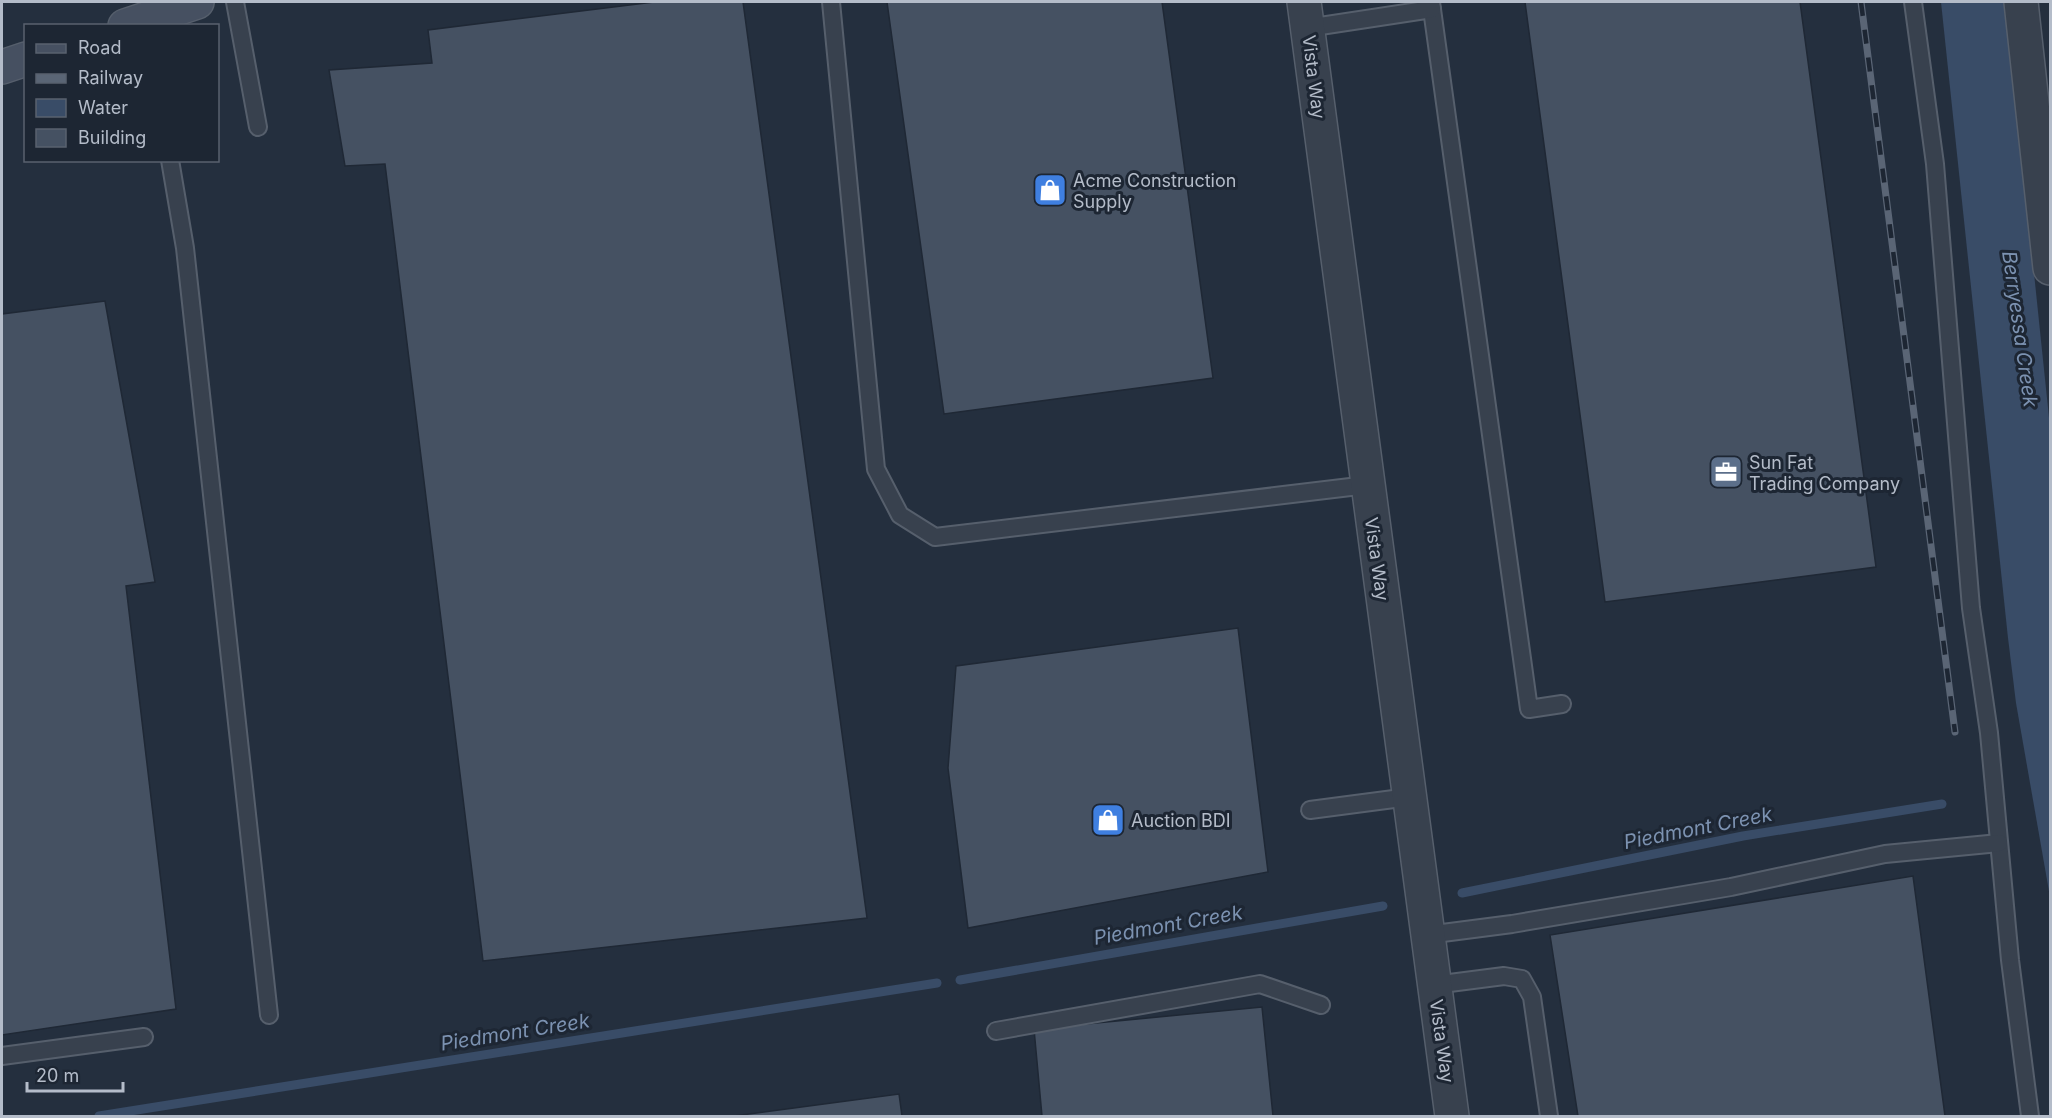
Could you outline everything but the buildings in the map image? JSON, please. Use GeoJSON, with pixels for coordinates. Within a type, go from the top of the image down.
{"type":"FeatureCollection","features":[{"type":"Feature","properties":{"kind":"main road"},"geometry":{"type":"LineString","coordinates":[[129,24],[164,7],[197,2]]}},
{"type":"Feature","properties":{"kind":"street"},"geometry":{"type":"LineString","coordinates":[[2021,2],[2050,268]]}},
{"type":"Feature","properties":{"kind":"street","name":"Vista Way"},"geometry":{"type":"LineString","coordinates":[[1306,15],[1452,1116]]}},
{"type":"Feature","properties":{"kind":"lane"},"geometry":{"type":"LineString","coordinates":[[235,2],[258,127]]}},
{"type":"Feature","properties":{"kind":"lane"},"geometry":{"type":"LineString","coordinates":[[831,2],[876,469],[900,515],[935,537],[1367,484]]}},
{"type":"Feature","properties":{"kind":"lane"},"geometry":{"type":"LineString","coordinates":[[1913,2],[1935,164],[1971,608],[1989,734],[2030,1116]]}},
{"type":"Feature","properties":{"kind":"lane"},"geometry":{"type":"LineString","coordinates":[[1306,15],[1431,5],[1529,709],[1562,704]]}},
{"type":"Feature","properties":{"kind":"lane"},"geometry":{"type":"LineString","coordinates":[[170,162],[185,248],[269,1015]]}},
{"type":"Feature","properties":{"kind":"lane"},"geometry":{"type":"LineString","coordinates":[[1310,810],[1409,797]]}},
{"type":"Feature","properties":{"kind":"lane"},"geometry":{"type":"LineString","coordinates":[[1427,935],[1731,887],[1885,854],[1999,843]]}},
{"type":"Feature","properties":{"kind":"lane"},"geometry":{"type":"LineString","coordinates":[[1434,985],[1504,976],[1522,979],[1532,997],[1549,1116]]}},
{"type":"Feature","properties":{"kind":"lane"},"geometry":{"type":"LineString","coordinates":[[996,1031],[1260,984],[1321,1005]]}},
{"type":"Feature","properties":{"kind":"lane"},"geometry":{"type":"LineString","coordinates":[[2,1056],[144,1037]]}},
{"type":"Feature","properties":{"kind":"water","name":"Berryessa Creek"},"geometry":{"type":"Polygon","coordinates":[[[1941,2],[2005,2],[2006,4],[2050,427],[2050,897],[2016,703],[2008,638],[1941,2]]]}},
{"type":"Feature","properties":{"kind":"waterway","name":"Piedmont Creek"},"geometry":{"type":"LineString","coordinates":[[1462,893],[1743,836],[1942,804]]}},
{"type":"Feature","properties":{"kind":"waterway","name":"Piedmont Creek"},"geometry":{"type":"LineString","coordinates":[[960,980],[1383,906]]}},
{"type":"Feature","properties":{"kind":"waterway","name":"Piedmont Creek"},"geometry":{"type":"LineString","coordinates":[[99,1116],[937,983]]}},
{"type":"Feature","properties":{"kind":"railway"},"geometry":{"type":"LineString","coordinates":[[1861,2],[1955,732]]}},
{"type":"Feature","properties":{"kind":"place","name":"Acme Construction Supply"},"geometry":{"type":"Point","coordinates":[1050,190]}},
{"type":"Feature","properties":{"kind":"place","name":"Sun Fat Trading Company"},"geometry":{"type":"Point","coordinates":[1726,472]}},
{"type":"Feature","properties":{"kind":"place","name":"Auction BDI"},"geometry":{"type":"Point","coordinates":[1108,820]}}]}
